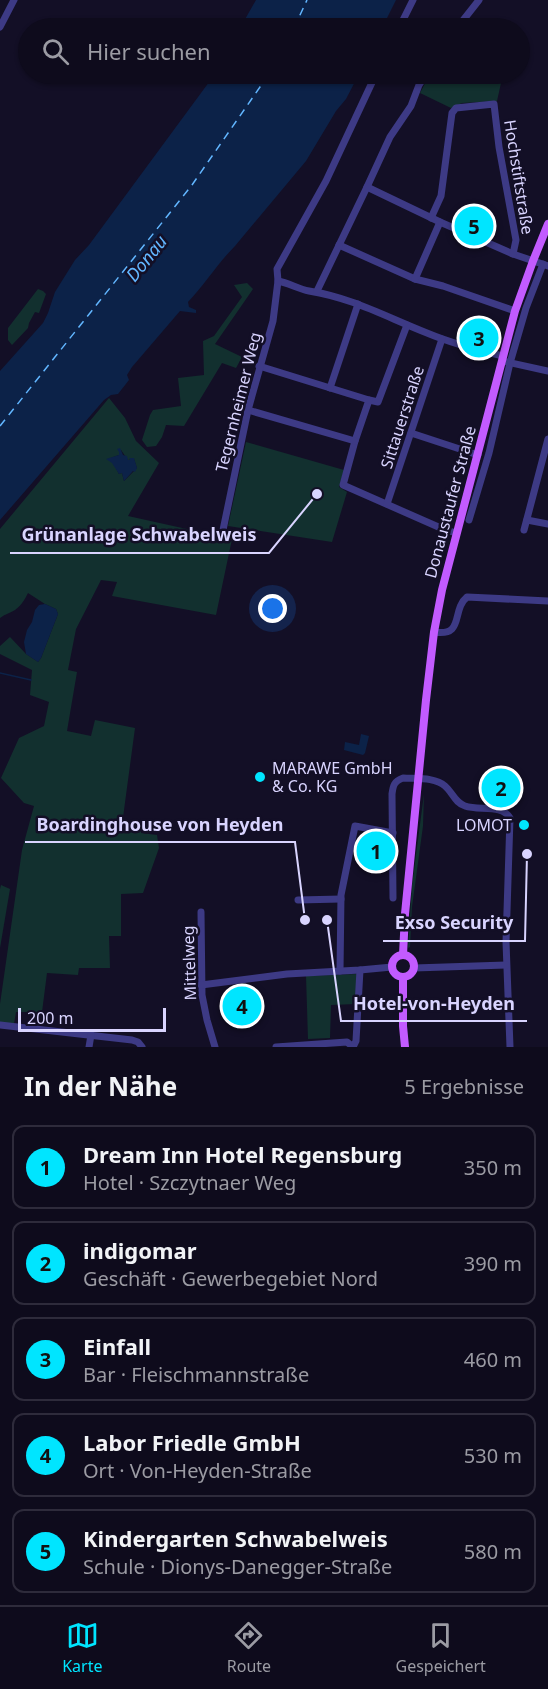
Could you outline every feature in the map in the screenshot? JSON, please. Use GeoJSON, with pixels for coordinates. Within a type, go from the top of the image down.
{"type":"FeatureCollection","features":[{"type":"Feature","properties":{"kind":"main road","name":"Donaustaufer Straße"},"geometry":{"type":"LineString","coordinates":[[403,955],[418,779],[434,632],[442,590],[505,360],[515,311],[548,224]]}},
{"type":"Feature","properties":{"kind":"main road"},"geometry":{"type":"LineString","coordinates":[[403,955],[410,958],[414,968],[409,976],[403,978],[394,973],[392,967],[394,960],[403,955]]}},
{"type":"Feature","properties":{"kind":"main road"},"geometry":{"type":"LineString","coordinates":[[403,978],[405,1047]]}},
{"type":"Feature","properties":{"kind":"street"},"geometry":{"type":"LineString","coordinates":[[0,27],[14,0]]}},
{"type":"Feature","properties":{"kind":"street"},"geometry":{"type":"LineString","coordinates":[[404,18],[413,0]]}},
{"type":"Feature","properties":{"kind":"street"},"geometry":{"type":"LineString","coordinates":[[465,18],[479,0]]}},
{"type":"Feature","properties":{"kind":"street","name":"Tegernheimer Weg"},"geometry":{"type":"LineString","coordinates":[[223,530],[248,410],[273,321],[278,281],[277,269],[326,181],[371,84]]}},
{"type":"Feature","properties":{"kind":"street"},"geometry":{"type":"LineString","coordinates":[[317,291],[390,137],[411,106],[420,84]]}},
{"type":"Feature","properties":{"kind":"street","name":"Hochstiftstraße"},"geometry":{"type":"LineString","coordinates":[[431,218],[441,196],[452,113],[461,106],[494,104],[516,240],[513,254]]}},
{"type":"Feature","properties":{"kind":"street"},"geometry":{"type":"LineString","coordinates":[[367,187],[513,254],[546,265]]}},
{"type":"Feature","properties":{"kind":"street"},"geometry":{"type":"LineString","coordinates":[[415,279],[440,222]]}},
{"type":"Feature","properties":{"kind":"street"},"geometry":{"type":"LineString","coordinates":[[339,245],[415,279],[443,286],[515,311]]}},
{"type":"Feature","properties":{"kind":"street","name":"Donaustaufer Straße"},"geometry":{"type":"LineString","coordinates":[[469,520],[487,460],[505,360],[546,265]]}},
{"type":"Feature","properties":{"kind":"street"},"geometry":{"type":"LineString","coordinates":[[278,281],[358,304],[442,339],[505,360],[548,370]]}},
{"type":"Feature","properties":{"kind":"street"},"geometry":{"type":"LineString","coordinates":[[330,388],[358,304]]}},
{"type":"Feature","properties":{"kind":"street"},"geometry":{"type":"LineString","coordinates":[[259,366],[378,402],[407,325]]}},
{"type":"Feature","properties":{"kind":"street","name":"Sittauerstraße"},"geometry":{"type":"LineString","coordinates":[[387,504],[442,339]]}},
{"type":"Feature","properties":{"kind":"street"},"geometry":{"type":"LineString","coordinates":[[369,400],[343,485],[456,533]]}},
{"type":"Feature","properties":{"kind":"street"},"geometry":{"type":"LineString","coordinates":[[248,410],[355,441]]}},
{"type":"Feature","properties":{"kind":"street"},"geometry":{"type":"LineString","coordinates":[[411,433],[478,455]]}},
{"type":"Feature","properties":{"kind":"street"},"geometry":{"type":"LineString","coordinates":[[524,530],[548,439]]}},
{"type":"Feature","properties":{"kind":"street"},"geometry":{"type":"LineString","coordinates":[[526,520],[548,524]]}},
{"type":"Feature","properties":{"kind":"street"},"geometry":{"type":"LineString","coordinates":[[434,632],[446,633],[454,628],[460,604],[467,597],[548,601]]}},
{"type":"Feature","properties":{"kind":"street"},"geometry":{"type":"LineString","coordinates":[[393,898],[392,794],[395,782],[403,778],[435,781],[444,785],[456,801],[467,807],[503,810],[508,814],[510,818],[507,964],[510,1047]]}},
{"type":"Feature","properties":{"kind":"street"},"geometry":{"type":"LineString","coordinates":[[340,971],[341,899],[355,826],[393,830]]}},
{"type":"Feature","properties":{"kind":"street"},"geometry":{"type":"LineString","coordinates":[[298,900],[341,899]]}},
{"type":"Feature","properties":{"kind":"street","name":"Mittelweg"},"geometry":{"type":"LineString","coordinates":[[201,912],[201,985],[207,1020],[215,1047]]}},
{"type":"Feature","properties":{"kind":"street"},"geometry":{"type":"LineString","coordinates":[[414,968],[507,964]]}},
{"type":"Feature","properties":{"kind":"street"},"geometry":{"type":"LineString","coordinates":[[201,985],[287,974],[392,967]]}},
{"type":"Feature","properties":{"kind":"street"},"geometry":{"type":"LineString","coordinates":[[276,1047],[347,1042],[353,1047],[356,1041],[360,970]]}},
{"type":"Feature","properties":{"kind":"street"},"geometry":{"type":"LineString","coordinates":[[0,1025],[132,1040],[138,1042],[142,1047]]}},
{"type":"Feature","properties":{"kind":"street"},"geometry":{"type":"LineString","coordinates":[[89,1047],[91,1035]]}},
{"type":"Feature","properties":{"kind":"green space"},"geometry":{"type":"Polygon","coordinates":[[[425,84],[501,84],[497,101],[462,103],[451,108],[420,93],[425,84]]]}},
{"type":"Feature","properties":{"kind":"green space"},"geometry":{"type":"Polygon","coordinates":[[[247,283],[253,289],[215,344],[242,357],[236,368],[222,363],[184,426],[166,425],[156,446],[147,447],[142,440],[153,410],[181,406],[178,378],[204,375],[203,341],[214,336],[242,297],[234,285],[247,283]]]}},
{"type":"Feature","properties":{"kind":"green space"},"geometry":{"type":"Polygon","coordinates":[[[38,289],[46,294],[39,313],[35,312],[28,328],[12,345],[8,340],[8,328],[38,289]]]}},
{"type":"Feature","properties":{"kind":"green space"},"geometry":{"type":"Polygon","coordinates":[[[109,398],[125,418],[136,441],[159,463],[128,516],[232,539],[216,615],[112,596],[117,582],[101,580],[76,629],[68,670],[77,672],[67,731],[91,736],[95,720],[135,728],[122,825],[141,828],[141,833],[157,835],[159,848],[143,893],[121,894],[121,936],[109,936],[110,968],[79,968],[78,975],[47,973],[42,1012],[16,1012],[14,1024],[0,1023],[0,1004],[22,850],[34,806],[24,803],[1,778],[19,738],[44,726],[49,702],[30,695],[32,670],[0,654],[0,646],[10,637],[26,654],[38,662],[58,614],[56,609],[28,593],[17,608],[0,618],[0,529],[109,398]],[[121,450],[119,455],[108,459],[119,474],[122,473],[124,481],[137,468],[134,459],[128,460],[121,450]]]}},
{"type":"Feature","properties":{"kind":"green space"},"geometry":{"type":"Polygon","coordinates":[[[246,442],[344,470],[339,487],[347,492],[332,542],[228,526],[246,442]]]}},
{"type":"Feature","properties":{"kind":"green space"},"geometry":{"type":"Polygon","coordinates":[[[424,794],[423,826],[412,907],[410,947],[408,948],[412,885],[424,794]]]}},
{"type":"Feature","properties":{"kind":"green space"},"geometry":{"type":"Polygon","coordinates":[[[1,885],[10,889],[0,948],[0,889],[1,885]]]}},
{"type":"Feature","properties":{"kind":"green space"},"geometry":{"type":"Polygon","coordinates":[[[357,974],[356,1004],[331,1005],[330,1038],[308,1039],[306,976],[357,974]]]}},
{"type":"Feature","properties":{"kind":"water"},"geometry":{"type":"Polygon","coordinates":[[[256,0],[396,0],[387,18],[246,18],[256,0]]]}},
{"type":"Feature","properties":{"kind":"water","name":"Donau"},"geometry":{"type":"Polygon","coordinates":[[[208,84],[354,84],[306,161],[188,302],[189,307],[196,310],[196,313],[180,311],[132,367],[127,375],[129,380],[118,394],[111,395],[104,400],[0,520],[0,371],[43,323],[55,292],[75,260],[89,245],[208,84]]]}},
{"type":"Feature","properties":{"kind":"water"},"geometry":{"type":"Polygon","coordinates":[[[120,448],[128,460],[134,458],[137,468],[124,481],[122,473],[119,474],[112,463],[106,459],[119,455],[117,449],[120,448]]]}},
{"type":"Feature","properties":{"kind":"water"},"geometry":{"type":"Polygon","coordinates":[[[45,604],[56,609],[58,614],[38,662],[26,654],[24,642],[35,610],[39,605],[45,604]]]}},
{"type":"Feature","properties":{"kind":"water"},"geometry":{"type":"Polygon","coordinates":[[[361,734],[369,736],[363,755],[344,750],[345,742],[359,745],[361,734]]]}},
{"type":"Feature","properties":{"kind":"waterway"},"geometry":{"type":"LineString","coordinates":[[0,673],[31,680]]}},
{"type":"Feature","properties":{"kind":"ferry route"},"geometry":{"type":"LineString","coordinates":[[299,18],[307,0]]}},
{"type":"Feature","properties":{"kind":"ferry route"},"geometry":{"type":"LineString","coordinates":[[0,426],[192,185],[262,84]]}},
{"type":"Feature","properties":{"kind":"place","name":"Kindergarten Schwabelweis"},"geometry":{"type":"Point","coordinates":[474,226]}},
{"type":"Feature","properties":{"kind":"place","name":"Einfall"},"geometry":{"type":"Point","coordinates":[479,338]}},
{"type":"Feature","properties":{"kind":"place","name":"Grünanlage Schwabelweis"},"geometry":{"type":"Point","coordinates":[317,494]}},
{"type":"Feature","properties":{"kind":"place","name":"MARAWE GmbH & Co. KG"},"geometry":{"type":"Point","coordinates":[260,777]}},
{"type":"Feature","properties":{"kind":"place","name":"indigomar"},"geometry":{"type":"Point","coordinates":[501,788]}},
{"type":"Feature","properties":{"kind":"place","name":"LOMOT"},"geometry":{"type":"Point","coordinates":[524,825]}},
{"type":"Feature","properties":{"kind":"place","name":"Dream Inn Hotel Regensburg"},"geometry":{"type":"Point","coordinates":[376,851]}},
{"type":"Feature","properties":{"kind":"place","name":"Exso Security"},"geometry":{"type":"Point","coordinates":[527,854]}},
{"type":"Feature","properties":{"kind":"place","name":"Boardinghouse von Heyden"},"geometry":{"type":"Point","coordinates":[305,920]}},
{"type":"Feature","properties":{"kind":"place","name":"Hotel-von-Heyden"},"geometry":{"type":"Point","coordinates":[327,920]}},
{"type":"Feature","properties":{"kind":"place","name":"Labor Friedle GmbH"},"geometry":{"type":"Point","coordinates":[242,1006]}}]}
